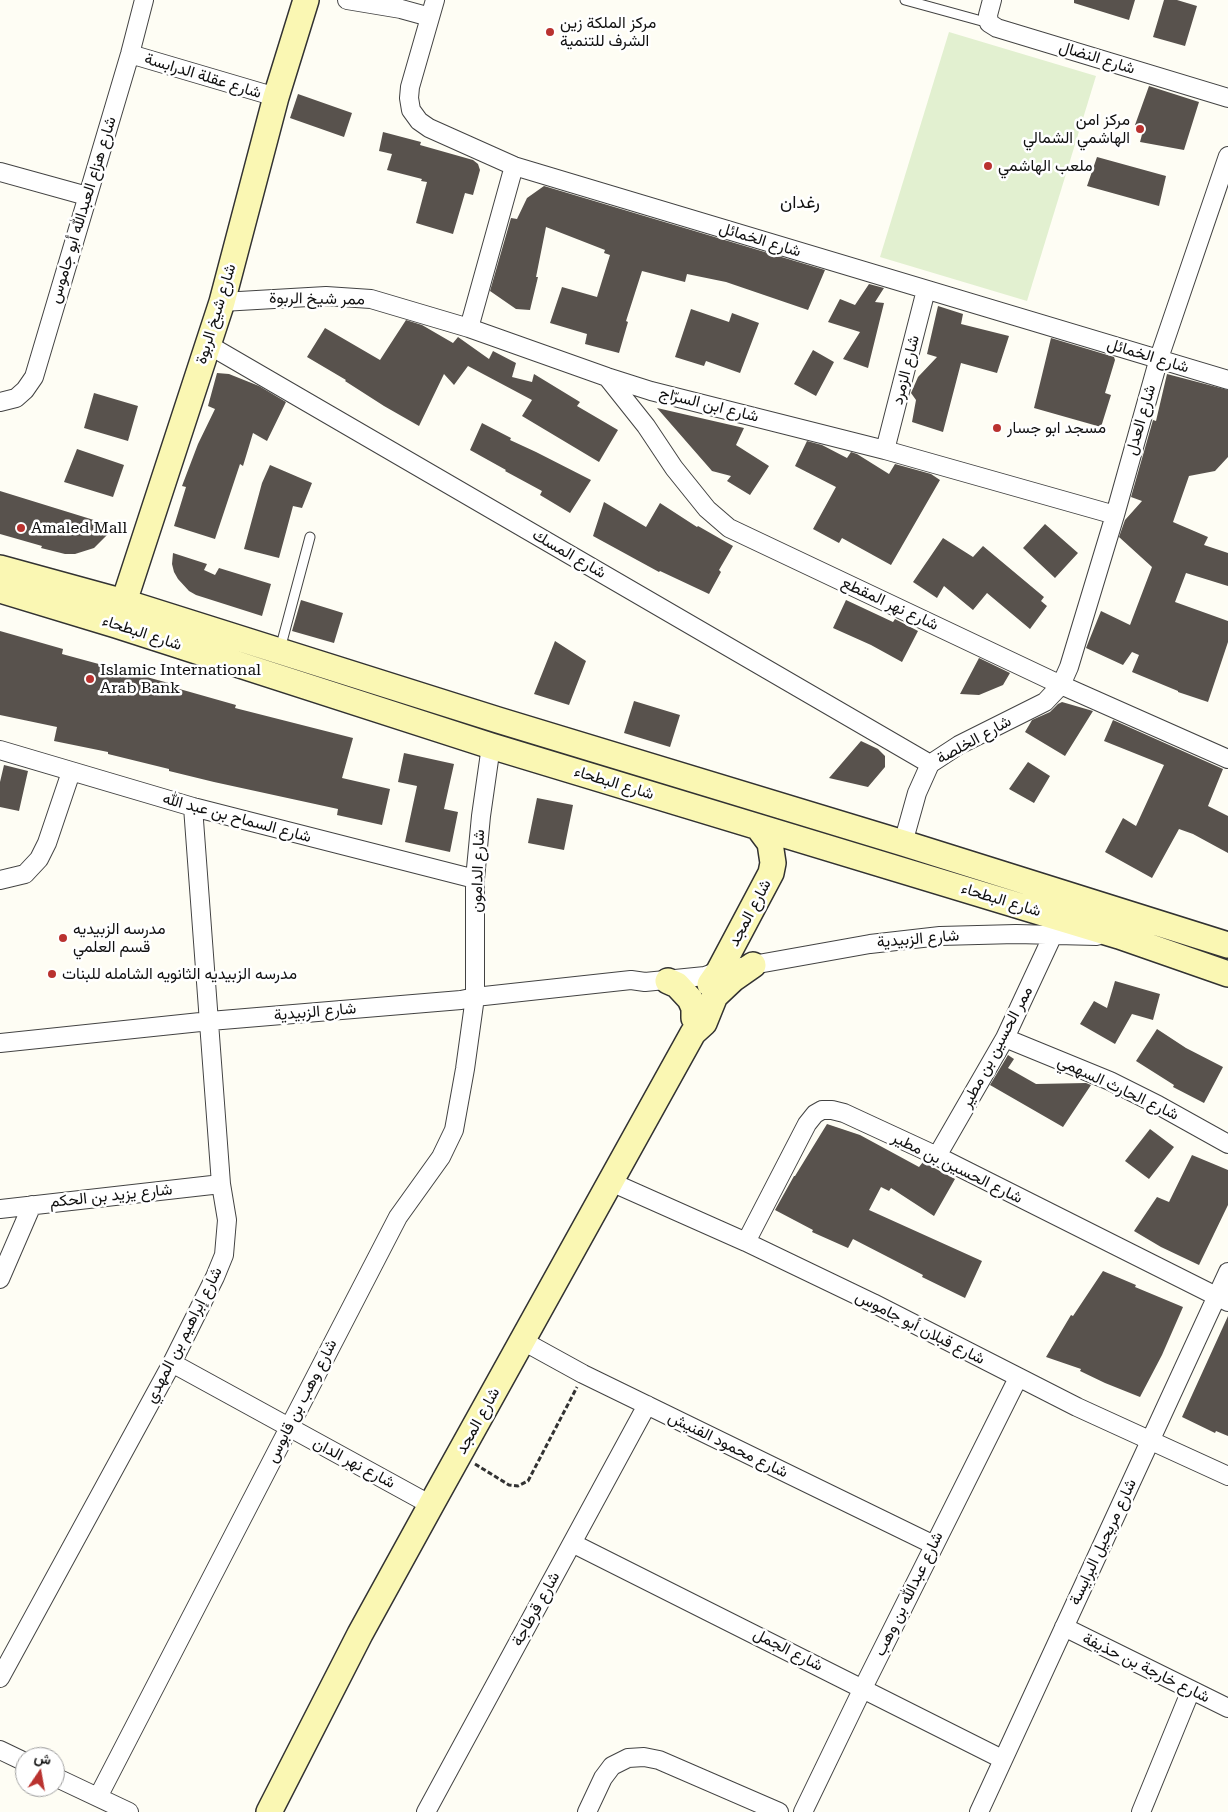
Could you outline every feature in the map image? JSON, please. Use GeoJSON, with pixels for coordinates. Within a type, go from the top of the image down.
{"type":"FeatureCollection","features":[{"type":"Feature","properties":{"kind":"street","name":"شارع هزاع العبدالله أبو جاموس"},"geometry":{"type":"LineString","coordinates":[[0,402],[16,398],[25,390],[34,377],[130,54],[144,0]]}},
{"type":"Feature","properties":{"kind":"street","name":"شارع شيخ الربوة"},"geometry":{"type":"LineString","coordinates":[[116,625],[222,302],[276,97],[306,0]]}},
{"type":"Feature","properties":{"kind":"street"},"geometry":{"type":"LineString","coordinates":[[347,0],[400,9],[430,17]]}},
{"type":"Feature","properties":{"kind":"street","name":"شارع الخمائل"},"geometry":{"type":"LineString","coordinates":[[435,0],[410,87],[409,98],[411,110],[419,122],[429,128],[514,166],[1228,380]]}},
{"type":"Feature","properties":{"kind":"street"},"geometry":{"type":"LineString","coordinates":[[989,23],[988,15],[992,0]]}},
{"type":"Feature","properties":{"kind":"street","name":"شارع النضال"},"geometry":{"type":"LineString","coordinates":[[989,23],[997,28],[1228,98]]}},
{"type":"Feature","properties":{"kind":"street","name":"شارع عقلة الدرابسة"},"geometry":{"type":"LineString","coordinates":[[130,54],[276,97]]}},
{"type":"Feature","properties":{"kind":"street","name":"شارع العدل"},"geometry":{"type":"LineString","coordinates":[[1061,686],[1069,667],[1114,515],[1158,358],[1228,156]]}},
{"type":"Feature","properties":{"kind":"street"},"geometry":{"type":"LineString","coordinates":[[469,328],[514,166]]}},
{"type":"Feature","properties":{"kind":"street"},"geometry":{"type":"LineString","coordinates":[[0,172],[88,196]]}},
{"type":"Feature","properties":{"kind":"street","name":"شارع الزمرد"},"geometry":{"type":"LineString","coordinates":[[885,450],[926,290]]}},
{"type":"Feature","properties":{"kind":"street","name":"ممر شيخ الربوة"},"geometry":{"type":"LineString","coordinates":[[222,302],[326,296],[371,299],[469,328]]}},
{"type":"Feature","properties":{"kind":"street","name":"شارع ابن السرّاج"},"geometry":{"type":"LineString","coordinates":[[469,328],[607,377],[651,390],[885,450],[1114,515]]}},
{"type":"Feature","properties":{"kind":"street","name":"شارع المسك"},"geometry":{"type":"LineString","coordinates":[[207,344],[930,764]]}},
{"type":"Feature","properties":{"kind":"street","name":"شارع نهر المقطع"},"geometry":{"type":"LineString","coordinates":[[607,377],[646,426],[674,468],[706,509],[729,528],[1061,686],[1228,759]]}},
{"type":"Feature","properties":{"kind":"street","name":"شارع البطحاء"},"geometry":{"type":"LineString","coordinates":[[0,568],[124,602],[498,720],[903,843],[1228,945]]}},
{"type":"Feature","properties":{"kind":"street","name":"شارع البطحاء"},"geometry":{"type":"LineString","coordinates":[[0,590],[116,625],[491,746],[1119,936],[1228,974]]}},
{"type":"Feature","properties":{"kind":"street","name":"شارع الخلصة"},"geometry":{"type":"LineString","coordinates":[[903,843],[918,793],[930,764],[959,745],[1045,702],[1061,686]]}},
{"type":"Feature","properties":{"kind":"street"},"geometry":{"type":"LineString","coordinates":[[491,746],[498,720]]}},
{"type":"Feature","properties":{"kind":"street","name":"شارع الدامون"},"geometry":{"type":"LineString","coordinates":[[475,997],[475,879],[479,832],[491,746]]}},
{"type":"Feature","properties":{"kind":"street","name":"شارع السماح بن عبد الله"},"geometry":{"type":"LineString","coordinates":[[0,750],[193,807],[475,879]]}},
{"type":"Feature","properties":{"kind":"street"},"geometry":{"type":"LineString","coordinates":[[0,880],[25,874],[39,859],[48,843],[71,772]]}},
{"type":"Feature","properties":{"kind":"street","name":"شارع إبراهيم بن المهدي"},"geometry":{"type":"LineString","coordinates":[[0,1678],[172,1363],[224,1255],[227,1220],[221,1184],[193,807]]}},
{"type":"Feature","properties":{"kind":"street","name":"شارع المجد"},"geometry":{"type":"LineString","coordinates":[[269,1812],[360,1634],[611,1182],[694,1026],[713,979],[771,873],[773,858],[770,843],[758,827]]}},
{"type":"Feature","properties":{"kind":"street","name":"شارع الزبيدية"},"geometry":{"type":"LineString","coordinates":[[0,1044],[210,1021],[461,1000],[631,980],[645,982],[704,976],[719,971],[870,944],[940,936],[1016,934],[1119,936]]}},
{"type":"Feature","properties":{"kind":"street","name":"ممر الحسين بن مطير"},"geometry":{"type":"LineString","coordinates":[[937,1156],[1006,1038],[1053,935]]}},
{"type":"Feature","properties":{"kind":"street"},"geometry":{"type":"LineString","coordinates":[[714,997],[733,979],[754,965]]}},
{"type":"Feature","properties":{"kind":"street","name":"شارع الزبيدية"},"geometry":{"type":"LineString","coordinates":[[631,980],[637,976],[652,972],[709,967],[719,971]]}},
{"type":"Feature","properties":{"kind":"street","name":"شارع المجد"},"geometry":{"type":"LineString","coordinates":[[694,1026],[704,1023],[721,981],[719,971]]}},
{"type":"Feature","properties":{"kind":"street"},"geometry":{"type":"LineString","coordinates":[[668,980],[677,985],[690,999],[694,1008],[694,1026]]}},
{"type":"Feature","properties":{"kind":"street","name":"شارع وهب بن قابوس"},"geometry":{"type":"LineString","coordinates":[[98,1797],[398,1217],[441,1157],[454,1130],[461,1096],[475,997]]}},
{"type":"Feature","properties":{"kind":"street","name":"شارع الحارث السهمي"},"geometry":{"type":"LineString","coordinates":[[1006,1038],[1110,1081],[1228,1144]]}},
{"type":"Feature","properties":{"kind":"street","name":"شارع الحسين بن مطير"},"geometry":{"type":"LineString","coordinates":[[746,1242],[807,1124],[814,1114],[822,1110],[832,1110],[844,1113],[937,1156],[1223,1299]]}},
{"type":"Feature","properties":{"kind":"street","name":"شارع قبلان أبو جاموس"},"geometry":{"type":"LineString","coordinates":[[611,1182],[746,1242],[873,1303],[1018,1378],[1228,1476]]}},
{"type":"Feature","properties":{"kind":"street","name":"شارع يزيد بن الحكم"},"geometry":{"type":"LineString","coordinates":[[0,1209],[221,1184]]}},
{"type":"Feature","properties":{"kind":"street"},"geometry":{"type":"LineString","coordinates":[[0,1278],[32,1205]]}},
{"type":"Feature","properties":{"kind":"street","name":"شارع مريحيل البرايسة"},"geometry":{"type":"LineString","coordinates":[[979,1812],[1150,1441],[1223,1299],[1228,1272]]}},
{"type":"Feature","properties":{"kind":"street","name":"شارع محمود الفنيش"},"geometry":{"type":"LineString","coordinates":[[523,1341],[583,1374],[934,1545]]}},
{"type":"Feature","properties":{"kind":"street","name":"شارع نهر الدان"},"geometry":{"type":"LineString","coordinates":[[172,1363],[431,1505]]}},
{"type":"Feature","properties":{"kind":"street","name":"شارع عبدالله بن وهب"},"geometry":{"type":"LineString","coordinates":[[803,1812],[1018,1378]]}},
{"type":"Feature","properties":{"kind":"street","name":"شارع قرطاجة"},"geometry":{"type":"LineString","coordinates":[[426,1812],[647,1405]]}},
{"type":"Feature","properties":{"kind":"street","name":"شارع الجمل"},"geometry":{"type":"LineString","coordinates":[[572,1543],[1002,1759]]}},
{"type":"Feature","properties":{"kind":"street","name":"شارع خارجة بن حذيفة"},"geometry":{"type":"LineString","coordinates":[[1064,1627],[1228,1708]]}},
{"type":"Feature","properties":{"kind":"street"},"geometry":{"type":"LineString","coordinates":[[1141,1812],[1190,1690]]}},
{"type":"Feature","properties":{"kind":"street"},"geometry":{"type":"LineString","coordinates":[[0,1750],[15,1757]]}},
{"type":"Feature","properties":{"kind":"street"},"geometry":{"type":"LineString","coordinates":[[588,1812],[603,1778],[612,1766],[628,1758],[644,1757],[659,1760],[779,1812]]}},
{"type":"Feature","properties":{"kind":"street"},"geometry":{"type":"LineString","coordinates":[[65,1782],[129,1812]]}},
{"type":"Feature","properties":{"kind":"lane"},"geometry":{"type":"LineString","coordinates":[[905,0],[989,23]]}},
{"type":"Feature","properties":{"kind":"lane"},"geometry":{"type":"LineString","coordinates":[[279,651],[310,537]]}},
{"type":"Feature","properties":{"kind":"path"},"geometry":{"type":"LineString","coordinates":[[460,1454],[509,1485],[518,1486],[528,1481],[583,1374]]}},
{"type":"Feature","properties":{"kind":"green space","name":"ملعب الهاشمي"},"geometry":{"type":"Polygon","coordinates":[[[949,32],[1096,76],[1027,301],[880,257],[949,32]]]}},
{"type":"Feature","properties":{"kind":"building"},"geometry":{"type":"Polygon","coordinates":[[[1074,0],[1135,0],[1129,20],[1074,3],[1074,0]]]}},
{"type":"Feature","properties":{"kind":"building"},"geometry":{"type":"Polygon","coordinates":[[[1164,0],[1177,0],[1197,6],[1185,46],[1153,37],[1164,0]]]}},
{"type":"Feature","properties":{"kind":"building"},"geometry":{"type":"Polygon","coordinates":[[[1149,86],[1199,102],[1184,150],[1140,142],[1144,127],[1135,125],[1149,86]]]}},
{"type":"Feature","properties":{"kind":"building"},"geometry":{"type":"Polygon","coordinates":[[[298,94],[352,113],[344,137],[290,118],[298,94]]]}},
{"type":"Feature","properties":{"kind":"building"},"geometry":{"type":"Polygon","coordinates":[[[383,132],[421,142],[420,145],[473,160],[478,164],[480,170],[473,195],[465,193],[453,234],[416,223],[427,182],[387,170],[392,154],[379,151],[383,132]]]}},
{"type":"Feature","properties":{"kind":"building"},"geometry":{"type":"Polygon","coordinates":[[[1097,157],[1166,176],[1159,206],[1087,186],[1097,157]]]}},
{"type":"Feature","properties":{"kind":"building"},"geometry":{"type":"Polygon","coordinates":[[[544,186],[825,270],[808,310],[726,282],[687,274],[685,282],[642,271],[626,321],[628,322],[619,353],[585,344],[587,334],[550,323],[562,287],[597,297],[610,255],[604,253],[605,250],[546,227],[536,277],[538,277],[530,310],[516,309],[490,291],[511,218],[517,219],[527,198],[544,186]]]}},
{"type":"Feature","properties":{"kind":"building"},"geometry":{"type":"Polygon","coordinates":[[[869,284],[884,288],[875,302],[884,303],[868,368],[843,359],[860,332],[828,322],[840,299],[855,305],[869,284]]]}},
{"type":"Feature","properties":{"kind":"building"},"geometry":{"type":"Polygon","coordinates":[[[938,306],[963,314],[961,324],[1009,336],[997,373],[961,363],[943,432],[912,422],[916,400],[911,393],[918,377],[937,357],[927,354],[938,306]]]}},
{"type":"Feature","properties":{"kind":"building"},"geometry":{"type":"Polygon","coordinates":[[[691,309],[729,322],[732,313],[759,323],[740,373],[706,361],[704,366],[675,357],[691,309]]]}},
{"type":"Feature","properties":{"kind":"building"},"geometry":{"type":"Polygon","coordinates":[[[406,320],[422,325],[453,343],[458,337],[489,359],[493,351],[516,363],[512,377],[532,382],[534,374],[580,402],[577,406],[618,430],[599,462],[522,416],[532,400],[468,366],[454,385],[444,374],[419,426],[307,357],[325,328],[380,360],[406,320]]]}},
{"type":"Feature","properties":{"kind":"building"},"geometry":{"type":"Polygon","coordinates":[[[1051,338],[1114,357],[1115,360],[1105,393],[1111,395],[1101,427],[1034,408],[1051,338]]]}},
{"type":"Feature","properties":{"kind":"building"},"geometry":{"type":"Polygon","coordinates":[[[813,350],[834,362],[816,396],[794,384],[813,350]]]}},
{"type":"Feature","properties":{"kind":"building"},"geometry":{"type":"Polygon","coordinates":[[[217,373],[229,374],[259,386],[286,402],[267,441],[253,433],[243,466],[240,464],[215,539],[174,526],[186,487],[182,486],[198,444],[215,409],[208,406],[217,373]]]}},
{"type":"Feature","properties":{"kind":"building"},"geometry":{"type":"Polygon","coordinates":[[[1167,374],[1228,390],[1228,457],[1215,471],[1189,476],[1173,522],[1208,537],[1204,545],[1228,553],[1228,586],[1186,573],[1175,602],[1228,621],[1228,642],[1208,702],[1178,692],[1132,672],[1139,655],[1132,652],[1123,665],[1086,648],[1101,611],[1130,625],[1152,567],[1119,537],[1125,520],[1142,501],[1131,497],[1153,420],[1156,421],[1167,374]]]}},
{"type":"Feature","properties":{"kind":"building"},"geometry":{"type":"Polygon","coordinates":[[[94,393],[138,406],[128,441],[84,428],[94,393]]]}},
{"type":"Feature","properties":{"kind":"building"},"geometry":{"type":"Polygon","coordinates":[[[657,408],[744,428],[736,445],[769,466],[750,495],[727,481],[731,476],[712,471],[657,408]]]}},
{"type":"Feature","properties":{"kind":"building"},"geometry":{"type":"Polygon","coordinates":[[[482,423],[511,438],[510,440],[591,480],[570,513],[540,495],[542,491],[470,450],[482,423]]]}},
{"type":"Feature","properties":{"kind":"building"},"geometry":{"type":"Polygon","coordinates":[[[807,441],[822,445],[847,458],[851,452],[857,454],[889,474],[895,464],[931,474],[940,480],[891,565],[842,538],[839,543],[813,529],[836,487],[795,466],[807,441]]]}},
{"type":"Feature","properties":{"kind":"building"},"geometry":{"type":"Polygon","coordinates":[[[77,449],[124,465],[113,497],[64,482],[77,449]]]}},
{"type":"Feature","properties":{"kind":"building"},"geometry":{"type":"Polygon","coordinates":[[[270,465],[312,483],[302,508],[293,506],[279,558],[244,549],[262,483],[270,465]]]}},
{"type":"Feature","properties":{"kind":"building"},"geometry":{"type":"Polygon","coordinates":[[[0,491],[110,525],[107,535],[94,548],[75,554],[65,554],[0,534],[0,491]]]}},
{"type":"Feature","properties":{"kind":"building"},"geometry":{"type":"Polygon","coordinates":[[[604,502],[646,527],[660,503],[697,527],[733,546],[719,570],[721,572],[709,594],[659,572],[593,536],[604,502]]]}},
{"type":"Feature","properties":{"kind":"building"},"geometry":{"type":"Polygon","coordinates":[[[1045,524],[1078,553],[1055,578],[1023,548],[1045,524]]]}},
{"type":"Feature","properties":{"kind":"building"},"geometry":{"type":"Polygon","coordinates":[[[943,538],[973,557],[983,546],[1044,597],[1041,601],[1047,606],[1030,629],[987,593],[973,610],[944,586],[937,598],[913,582],[943,538]]]}},
{"type":"Feature","properties":{"kind":"building"},"geometry":{"type":"Polygon","coordinates":[[[173,553],[207,564],[204,570],[215,575],[219,568],[271,584],[262,616],[196,595],[189,591],[174,572],[172,564],[173,553]]]}},
{"type":"Feature","properties":{"kind":"building"},"geometry":{"type":"Polygon","coordinates":[[[301,600],[343,613],[334,643],[292,631],[301,600]]]}},
{"type":"Feature","properties":{"kind":"building"},"geometry":{"type":"Polygon","coordinates":[[[846,600],[893,622],[895,619],[918,631],[902,662],[871,645],[833,628],[846,600]]]}},
{"type":"Feature","properties":{"kind":"building"},"geometry":{"type":"Polygon","coordinates":[[[0,631],[63,649],[62,654],[176,685],[176,688],[236,705],[235,708],[353,738],[342,778],[390,789],[382,825],[337,815],[338,809],[214,782],[108,754],[108,752],[54,741],[57,727],[0,715],[0,631]]]}},
{"type":"Feature","properties":{"kind":"building"},"geometry":{"type":"Polygon","coordinates":[[[555,641],[586,661],[569,705],[534,694],[555,641]]]}},
{"type":"Feature","properties":{"kind":"building"},"geometry":{"type":"Polygon","coordinates":[[[979,658],[1010,673],[1003,685],[979,695],[960,694],[979,658]]]}},
{"type":"Feature","properties":{"kind":"building"},"geometry":{"type":"Polygon","coordinates":[[[634,701],[680,715],[670,747],[624,733],[634,701]]]}},
{"type":"Feature","properties":{"kind":"building"},"geometry":{"type":"Polygon","coordinates":[[[1062,702],[1093,711],[1065,756],[1025,732],[1032,720],[1050,712],[1062,702]]]}},
{"type":"Feature","properties":{"kind":"building"},"geometry":{"type":"Polygon","coordinates":[[[1113,720],[1223,769],[1208,806],[1228,816],[1228,853],[1193,834],[1179,829],[1152,878],[1105,852],[1123,818],[1136,826],[1164,765],[1104,741],[1113,720]]]}},
{"type":"Feature","properties":{"kind":"building"},"geometry":{"type":"Polygon","coordinates":[[[861,741],[878,749],[885,756],[885,767],[868,787],[829,778],[861,741]]]}},
{"type":"Feature","properties":{"kind":"building"},"geometry":{"type":"Polygon","coordinates":[[[404,753],[454,764],[444,809],[458,812],[450,852],[405,842],[417,786],[398,782],[404,753]]]}},
{"type":"Feature","properties":{"kind":"building"},"geometry":{"type":"Polygon","coordinates":[[[1028,762],[1050,776],[1034,803],[1009,789],[1028,762]]]}},
{"type":"Feature","properties":{"kind":"building"},"geometry":{"type":"Polygon","coordinates":[[[4,765],[28,771],[19,811],[0,807],[0,782],[4,765]]]}},
{"type":"Feature","properties":{"kind":"building"},"geometry":{"type":"Polygon","coordinates":[[[537,798],[573,805],[564,850],[528,843],[537,798]]]}},
{"type":"Feature","properties":{"kind":"building"},"geometry":{"type":"Polygon","coordinates":[[[1115,981],[1160,994],[1153,1020],[1132,1014],[1115,1044],[1080,1024],[1094,1001],[1107,1008],[1115,981]]]}},
{"type":"Feature","properties":{"kind":"building"},"geometry":{"type":"Polygon","coordinates":[[[1157,1029],[1186,1048],[1223,1067],[1204,1103],[1173,1087],[1174,1085],[1136,1061],[1157,1029]]]}},
{"type":"Feature","properties":{"kind":"building"},"geometry":{"type":"Polygon","coordinates":[[[1008,1055],[1014,1059],[1008,1068],[1036,1084],[1086,1083],[1091,1085],[1063,1127],[990,1085],[1008,1055]]]}},
{"type":"Feature","properties":{"kind":"building"},"geometry":{"type":"Polygon","coordinates":[[[827,1124],[860,1135],[919,1167],[923,1162],[955,1179],[934,1216],[891,1188],[889,1191],[881,1187],[869,1210],[982,1261],[965,1298],[853,1239],[848,1248],[812,1232],[813,1230],[775,1210],[827,1124]]]}},
{"type":"Feature","properties":{"kind":"building"},"geometry":{"type":"Polygon","coordinates":[[[1150,1129],[1174,1147],[1149,1179],[1125,1161],[1150,1129]]]}},
{"type":"Feature","properties":{"kind":"building"},"geometry":{"type":"Polygon","coordinates":[[[1192,1155],[1228,1170],[1228,1205],[1199,1265],[1161,1247],[1134,1231],[1157,1197],[1169,1202],[1192,1155]]]}},
{"type":"Feature","properties":{"kind":"building"},"geometry":{"type":"Polygon","coordinates":[[[1103,1271],[1183,1307],[1162,1355],[1140,1397],[1105,1383],[1080,1371],[1081,1369],[1046,1357],[1071,1315],[1073,1316],[1103,1271]]]}},
{"type":"Feature","properties":{"kind":"building"},"geometry":{"type":"Polygon","coordinates":[[[1228,1316],[1228,1436],[1216,1431],[1215,1433],[1182,1417],[1228,1316]]]}},
{"type":"Feature","properties":{"kind":"place","name":"مركز الملكة زين الشرف للتنمية"},"geometry":{"type":"Point","coordinates":[550,32]}},
{"type":"Feature","properties":{"kind":"place","name":"مركز امن الهاشمي الشمالي"},"geometry":{"type":"Point","coordinates":[1140,129]}},
{"type":"Feature","properties":{"kind":"place","name":"ملعب الهاشمي"},"geometry":{"type":"Point","coordinates":[988,166]}},
{"type":"Feature","properties":{"kind":"place","name":"مسجد ابو جسار"},"geometry":{"type":"Point","coordinates":[997,428]}},
{"type":"Feature","properties":{"kind":"place","name":"Amaled Mall"},"geometry":{"type":"Point","coordinates":[21,528]}},
{"type":"Feature","properties":{"kind":"place","name":"Islamic International Arab Bank"},"geometry":{"type":"Point","coordinates":[90,679]}},
{"type":"Feature","properties":{"kind":"place","name":"مدرسه الزبيديه قسم العلمي"},"geometry":{"type":"Point","coordinates":[63,938]}},
{"type":"Feature","properties":{"kind":"place","name":"مدرسه الزبيديه الثانويه الشامله للبنات"},"geometry":{"type":"Point","coordinates":[52,974]}},
{"type":"Feature","properties":{"kind":"district","name":"رغدان"},"geometry":{"type":"Point","coordinates":[800,203]}}]}
